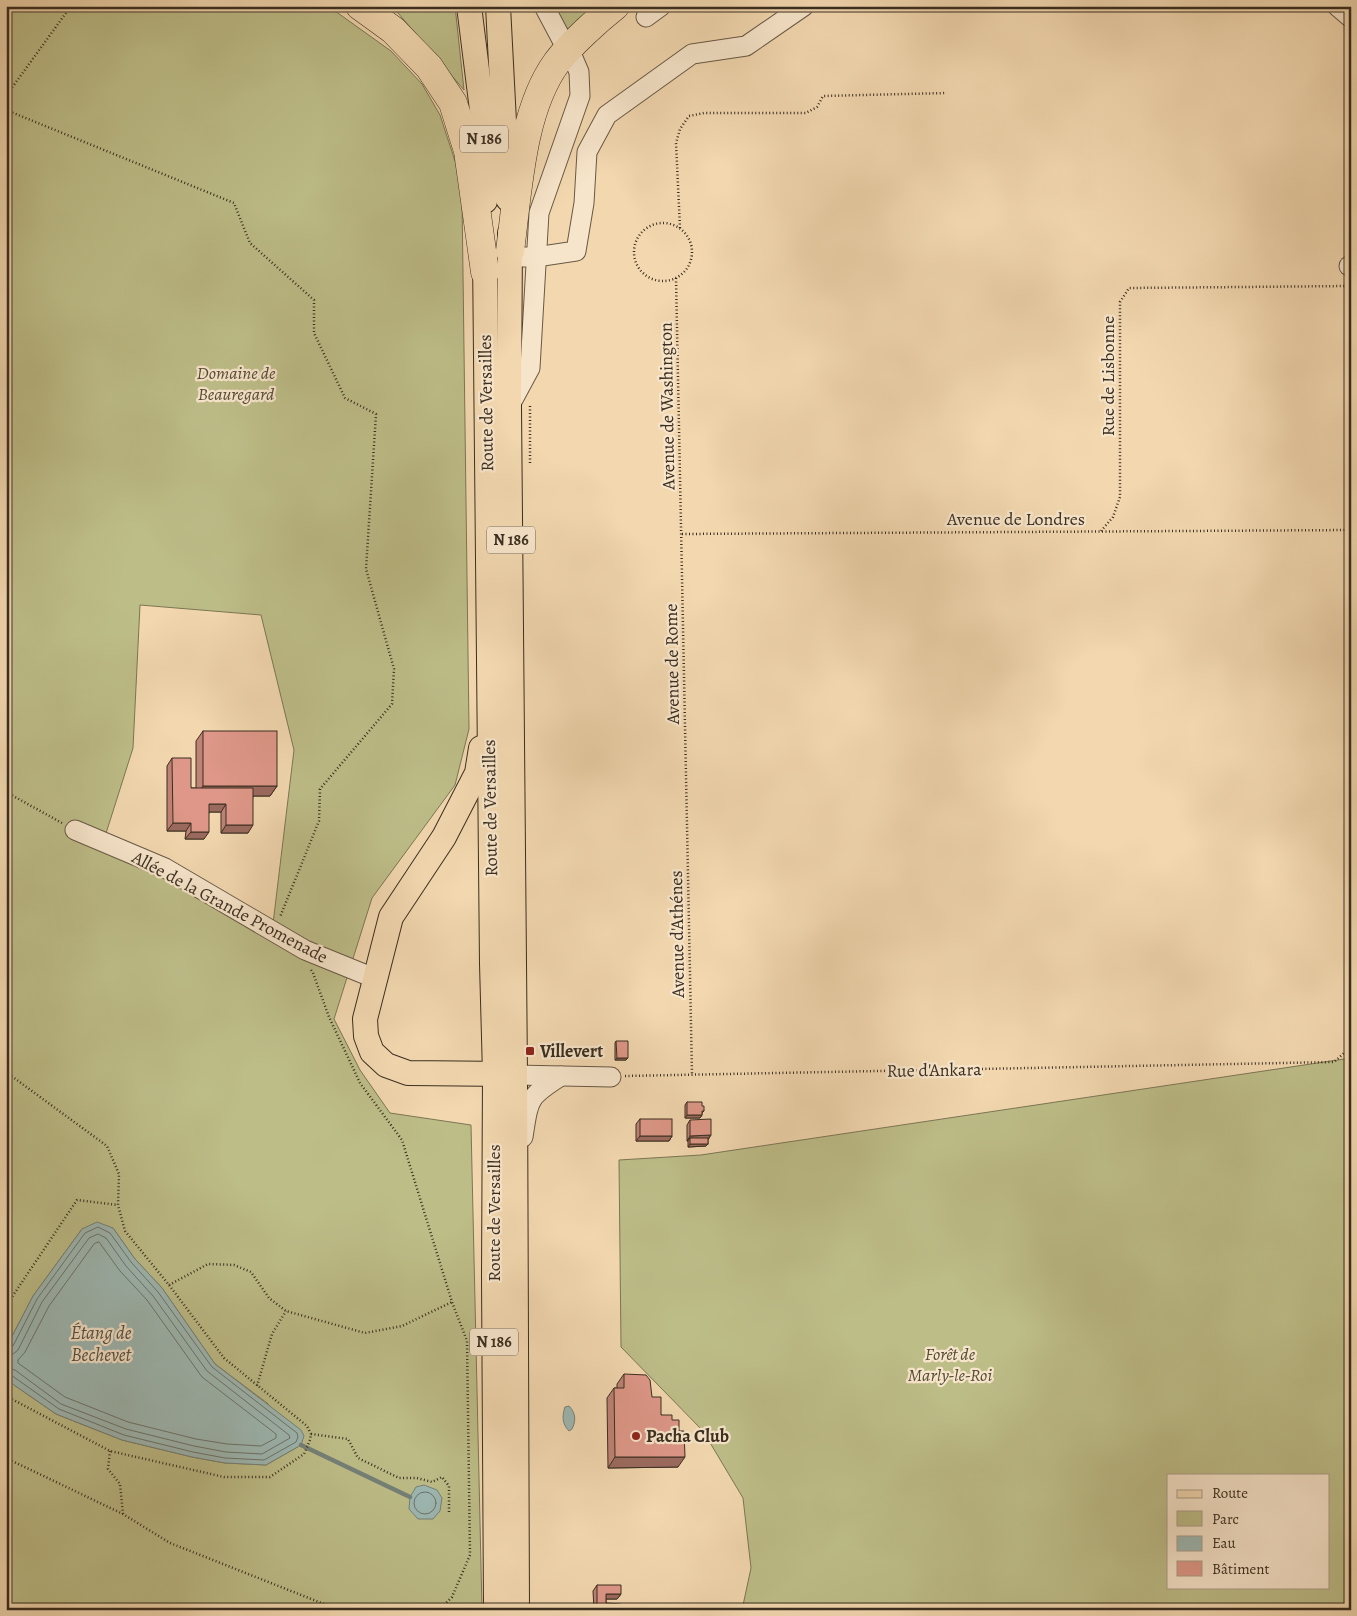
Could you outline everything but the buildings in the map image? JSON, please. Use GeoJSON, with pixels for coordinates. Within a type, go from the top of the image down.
{"type":"FeatureCollection","features":[{"type":"Feature","properties":{"kind":"highway"},"geometry":{"type":"LineString","coordinates":[[360,6],[394,30],[429,67],[452,103],[468,151],[485,272]]}},
{"type":"Feature","properties":{"kind":"highway"},"geometry":{"type":"LineString","coordinates":[[510,254],[529,124],[539,94],[557,62],[597,20],[614,6]]}},
{"type":"Feature","properties":{"kind":"main road","name":"Route de Versailles"},"geometry":{"type":"LineString","coordinates":[[469,6],[484,126],[492,964],[516,1177],[517,1610]]}},
{"type":"Feature","properties":{"kind":"main road","name":"Route de Versailles"},"geometry":{"type":"LineString","coordinates":[[496,1610],[494,1277],[505,1074],[510,406],[510,254],[498,6]]}},
{"type":"Feature","properties":{"kind":"main road"},"geometry":{"type":"LineString","coordinates":[[489,692],[477,773],[444,837],[391,916],[365,1019],[366,1036],[372,1052],[386,1066],[408,1074],[505,1074]]}},
{"type":"Feature","properties":{"kind":"street"},"geometry":{"type":"LineString","coordinates":[[544,6],[562,40]]}},
{"type":"Feature","properties":{"kind":"street"},"geometry":{"type":"LineString","coordinates":[[510,254],[536,256],[576,252],[584,203],[587,152],[607,115],[692,54],[746,46],[804,6]]}},
{"type":"Feature","properties":{"kind":"street"},"geometry":{"type":"LineString","coordinates":[[1337,6],[1351,18]]}},
{"type":"Feature","properties":{"kind":"street"},"geometry":{"type":"LineString","coordinates":[[510,406],[530,368],[539,213],[580,96],[579,72],[573,58]]}},
{"type":"Feature","properties":{"kind":"street","name":"Allée de la Grande Promenade"},"geometry":{"type":"LineString","coordinates":[[75,830],[165,868],[305,950],[374,978]]}},
{"type":"Feature","properties":{"kind":"street"},"geometry":{"type":"LineString","coordinates":[[505,1074],[611,1077]]}},
{"type":"Feature","properties":{"kind":"street"},"geometry":{"type":"LineString","coordinates":[[516,1177],[526,1114],[532,1098],[542,1088],[560,1076]]}},
{"type":"Feature","properties":{"kind":"path"},"geometry":{"type":"LineString","coordinates":[[6,96],[71,6]]}},
{"type":"Feature","properties":{"kind":"path"},"geometry":{"type":"LineString","coordinates":[[680,228],[676,143],[680,129],[689,116],[704,113],[806,114],[817,107],[823,96],[946,93]]}},
{"type":"Feature","properties":{"kind":"path"},"geometry":{"type":"LineString","coordinates":[[6,110],[234,203],[250,243],[314,300],[314,333],[345,398],[376,414],[366,569],[394,669],[392,704],[320,789],[319,821],[274,932]]}},
{"type":"Feature","properties":{"kind":"path"},"geometry":{"type":"LineString","coordinates":[[661,222],[680,228],[689,239],[692,254],[690,264],[676,278],[658,281],[649,278],[641,272],[633,255],[637,237],[652,224],[661,222]]}},
{"type":"Feature","properties":{"kind":"path","name":"Avenue de Washington"},"geometry":{"type":"LineString","coordinates":[[676,278],[682,534]]}},
{"type":"Feature","properties":{"kind":"path","name":"Rue de Lisbonne"},"geometry":{"type":"LineString","coordinates":[[1101,531],[1113,517],[1120,497],[1120,302],[1128,288],[1350,286]]}},
{"type":"Feature","properties":{"kind":"path","name":"Avenue de Londres"},"geometry":{"type":"LineString","coordinates":[[682,534],[1351,530]]}},
{"type":"Feature","properties":{"kind":"path","name":"Avenue de Rome"},"geometry":{"type":"LineString","coordinates":[[682,534],[687,793]]}},
{"type":"Feature","properties":{"kind":"path","name":"Avenue d'Athénes"},"geometry":{"type":"LineString","coordinates":[[687,793],[692,1074]]}},
{"type":"Feature","properties":{"kind":"path"},"geometry":{"type":"LineString","coordinates":[[7,794],[75,830]]}},
{"type":"Feature","properties":{"kind":"path"},"geometry":{"type":"LineString","coordinates":[[305,950],[302,960],[314,973],[329,1017],[360,1083],[402,1140],[452,1302],[467,1341],[470,1555],[452,1597],[439,1610]]}},
{"type":"Feature","properties":{"kind":"path","name":"Rue d'Ankara"},"geometry":{"type":"LineString","coordinates":[[611,1077],[1334,1062],[1350,1048]]}},
{"type":"Feature","properties":{"kind":"path"},"geometry":{"type":"LineString","coordinates":[[6,1072],[107,1146],[119,1174],[118,1205],[125,1231],[169,1285],[224,1358],[257,1387],[307,1426],[311,1434],[304,1454],[270,1477],[224,1477],[110,1451],[6,1396]]}},
{"type":"Feature","properties":{"kind":"path"},"geometry":{"type":"LineString","coordinates":[[6,1309],[12,1297],[77,1200],[118,1205]]}},
{"type":"Feature","properties":{"kind":"path"},"geometry":{"type":"LineString","coordinates":[[169,1285],[208,1264],[234,1265],[251,1272],[269,1298],[286,1311],[365,1333],[402,1326],[452,1302]]}},
{"type":"Feature","properties":{"kind":"path"},"geometry":{"type":"LineString","coordinates":[[6,1292],[12,1297]]}},
{"type":"Feature","properties":{"kind":"path"},"geometry":{"type":"LineString","coordinates":[[257,1387],[272,1334],[286,1311]]}},
{"type":"Feature","properties":{"kind":"path"},"geometry":{"type":"LineString","coordinates":[[311,1434],[348,1439],[358,1458],[399,1478],[417,1478],[432,1482],[442,1478],[449,1486],[449,1512]]}},
{"type":"Feature","properties":{"kind":"path"},"geometry":{"type":"LineString","coordinates":[[110,1451],[108,1469],[120,1484],[123,1514]]}},
{"type":"Feature","properties":{"kind":"path"},"geometry":{"type":"LineString","coordinates":[[6,1456],[10,1460],[123,1514],[170,1543],[339,1610]]}},
{"type":"Feature","properties":{"kind":"path"},"geometry":{"type":"LineString","coordinates":[[444,1605],[448,1610]]}},
{"type":"Feature","properties":{"kind":"green space","name":"Domaine de Beauregard"},"geometry":{"type":"Polygon","coordinates":[[[6,6],[328,6],[391,51],[422,84],[440,115],[456,164],[462,198],[469,729],[455,785],[372,898],[334,1019],[360,1070],[390,1113],[471,1125],[482,1610],[6,1610],[6,1377],[14,1385],[56,1414],[122,1440],[192,1457],[225,1463],[266,1465],[301,1445],[267,1403],[215,1364],[162,1288],[135,1259],[113,1228],[82,1229],[33,1296],[6,1348],[6,6]],[[140,605],[133,748],[102,846],[272,932],[294,750],[261,615],[140,605]]]}},
{"type":"Feature","properties":{"kind":"green space"},"geometry":{"type":"Polygon","coordinates":[[[388,6],[455,6],[464,90],[398,13],[388,6]]]}},
{"type":"Feature","properties":{"kind":"green space"},"geometry":{"type":"Polygon","coordinates":[[[554,6],[597,6],[567,30],[554,6]]]}},
{"type":"Feature","properties":{"kind":"green space","name":"Forêt de Marly-le-Roi"},"geometry":{"type":"Polygon","coordinates":[[[1351,1058],[1351,1610],[742,1610],[751,1568],[743,1498],[703,1431],[621,1347],[619,1160],[701,1155],[1351,1058]]]}},
{"type":"Feature","properties":{"kind":"water","name":"Étang de Bechevet"},"geometry":{"type":"Polygon","coordinates":[[[97,1222],[113,1228],[135,1259],[162,1288],[215,1364],[301,1430],[304,1436],[301,1445],[266,1465],[225,1463],[192,1457],[122,1440],[56,1414],[14,1385],[6,1377],[6,1348],[33,1296],[82,1229],[97,1222]]]}},
{"type":"Feature","properties":{"kind":"water"},"geometry":{"type":"Polygon","coordinates":[[[569,1406],[573,1411],[575,1420],[572,1429],[569,1431],[565,1426],[563,1417],[565,1407],[569,1406]]]}},
{"type":"Feature","properties":{"kind":"water"},"geometry":{"type":"Polygon","coordinates":[[[424,1485],[437,1490],[442,1498],[440,1511],[433,1519],[418,1519],[409,1509],[410,1497],[416,1487],[424,1485]]]}},
{"type":"Feature","properties":{"kind":"waterway"},"geometry":{"type":"LineString","coordinates":[[301,1445],[410,1497]]}},
{"type":"Feature","properties":{"kind":"place","name":"Villevert"},"geometry":{"type":"Point","coordinates":[530,1051]}},
{"type":"Feature","properties":{"kind":"place","name":"Pacha Club"},"geometry":{"type":"Point","coordinates":[636,1436]}}]}
